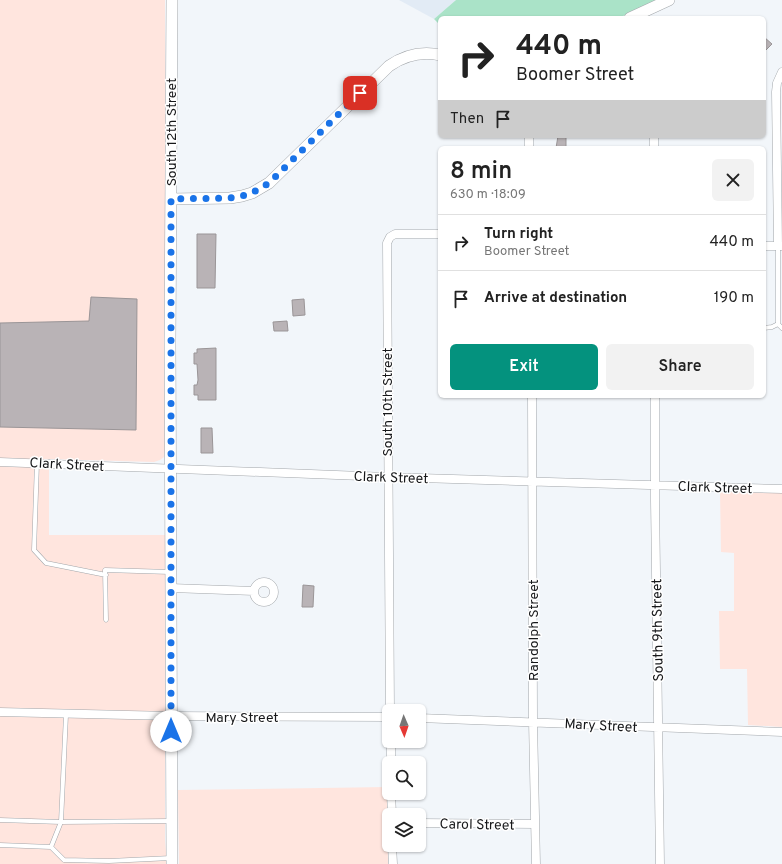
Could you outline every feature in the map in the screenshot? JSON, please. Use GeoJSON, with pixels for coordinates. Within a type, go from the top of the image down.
{"type":"FeatureCollection","features":[{"type":"Feature","properties":{"kind":"street","name":"South 12th Street"},"geometry":{"type":"LineString","coordinates":[[171,861],[172,0]]}},
{"type":"Feature","properties":{"kind":"street"},"geometry":{"type":"LineString","coordinates":[[635,16],[669,0]]}},
{"type":"Feature","properties":{"kind":"street"},"geometry":{"type":"LineString","coordinates":[[171,199],[230,198],[252,193],[269,183],[389,66],[398,60],[412,55],[422,53],[438,55]]}},
{"type":"Feature","properties":{"kind":"street"},"geometry":{"type":"LineString","coordinates":[[766,246],[780,246],[776,92],[782,72]]}},
{"type":"Feature","properties":{"kind":"street","name":"South 10th Street"},"geometry":{"type":"LineString","coordinates":[[390,704],[387,243],[390,237],[395,234],[438,234]]}},
{"type":"Feature","properties":{"kind":"street","name":"Randolph Street"},"geometry":{"type":"LineString","coordinates":[[532,398],[533,721],[536,864]]}},
{"type":"Feature","properties":{"kind":"street","name":"South 9th Street"},"geometry":{"type":"LineString","coordinates":[[655,398],[660,864]]}},
{"type":"Feature","properties":{"kind":"street","name":"Clark Street"},"geometry":{"type":"LineString","coordinates":[[0,462],[37,462],[171,469],[388,477],[782,489]]}},
{"type":"Feature","properties":{"kind":"street"},"geometry":{"type":"LineString","coordinates":[[171,588],[254,591]]}},
{"type":"Feature","properties":{"kind":"street","name":"Mary Street"},"geometry":{"type":"LineString","coordinates":[[0,712],[172,716],[382,717]]}},
{"type":"Feature","properties":{"kind":"street","name":"Mary Street"},"geometry":{"type":"LineString","coordinates":[[426,718],[533,721],[658,728],[782,732]]}},
{"type":"Feature","properties":{"kind":"street","name":"Carol Street"},"geometry":{"type":"LineString","coordinates":[[426,823],[535,824]]}},
{"type":"Feature","properties":{"kind":"street"},"geometry":{"type":"LineString","coordinates":[[392,852],[393,864]]}},
{"type":"Feature","properties":{"kind":"lane"},"geometry":{"type":"LineString","coordinates":[[780,246],[778,324],[782,328]]}},
{"type":"Feature","properties":{"kind":"lane"},"geometry":{"type":"LineString","coordinates":[[766,328],[778,324]]}},
{"type":"Feature","properties":{"kind":"lane"},"geometry":{"type":"LineString","coordinates":[[37,462],[34,550],[46,563],[106,575]]}},
{"type":"Feature","properties":{"kind":"lane"},"geometry":{"type":"LineString","coordinates":[[106,620],[106,570],[171,572]]}},
{"type":"Feature","properties":{"kind":"lane"},"geometry":{"type":"LineString","coordinates":[[51,846],[61,822],[66,714]]}},
{"type":"Feature","properties":{"kind":"lane"},"geometry":{"type":"LineString","coordinates":[[0,820],[61,822],[171,821]]}},
{"type":"Feature","properties":{"kind":"lane"},"geometry":{"type":"LineString","coordinates":[[0,845],[51,846],[64,860],[146,862],[171,861]]}},
{"type":"Feature","properties":{"kind":"shaded area"},"geometry":{"type":"Polygon","coordinates":[[[0,0],[165,0],[166,289],[164,457],[154,462],[49,459],[49,535],[165,535],[165,840],[167,864],[0,864],[0,0]]]}},
{"type":"Feature","properties":{"kind":"shaded area"},"geometry":{"type":"Polygon","coordinates":[[[399,0],[456,0],[434,19],[399,0]]]}},
{"type":"Feature","properties":{"kind":"shaded area"},"geometry":{"type":"Polygon","coordinates":[[[720,491],[782,493],[782,727],[748,725],[747,669],[720,669],[719,611],[734,611],[734,553],[721,552],[720,491]]]}},
{"type":"Feature","properties":{"kind":"shaded area"},"geometry":{"type":"Polygon","coordinates":[[[382,787],[382,800],[387,800],[387,808],[382,808],[382,852],[388,852],[388,864],[179,864],[178,790],[382,787]]]}},
{"type":"Feature","properties":{"kind":"green space"},"geometry":{"type":"Polygon","coordinates":[[[456,0],[656,0],[623,16],[438,16],[438,23],[434,19],[456,0]]]}},
{"type":"Feature","properties":{"kind":"building"},"geometry":{"type":"Polygon","coordinates":[[[766,39],[772,44],[766,50],[766,39]]]}},
{"type":"Feature","properties":{"kind":"building"},"geometry":{"type":"Polygon","coordinates":[[[558,138],[566,138],[566,146],[556,146],[558,138]]]}},
{"type":"Feature","properties":{"kind":"building"},"geometry":{"type":"Polygon","coordinates":[[[197,234],[216,234],[215,288],[197,288],[197,234]]]}},
{"type":"Feature","properties":{"kind":"building"},"geometry":{"type":"Polygon","coordinates":[[[91,297],[137,299],[136,430],[0,427],[0,323],[89,321],[91,297]]]}},
{"type":"Feature","properties":{"kind":"building"},"geometry":{"type":"Polygon","coordinates":[[[304,299],[305,315],[293,316],[292,300],[304,299]]]}},
{"type":"Feature","properties":{"kind":"building"},"geometry":{"type":"Polygon","coordinates":[[[287,321],[288,331],[274,331],[273,322],[287,321]]]}},
{"type":"Feature","properties":{"kind":"building"},"geometry":{"type":"Polygon","coordinates":[[[216,348],[216,400],[198,400],[198,395],[194,395],[194,385],[197,385],[198,380],[197,364],[194,364],[194,353],[197,353],[197,349],[216,348]]]}},
{"type":"Feature","properties":{"kind":"building"},"geometry":{"type":"Polygon","coordinates":[[[201,428],[212,428],[213,453],[201,453],[201,428]]]}},
{"type":"Feature","properties":{"kind":"building"},"geometry":{"type":"Polygon","coordinates":[[[303,585],[314,586],[313,607],[302,607],[303,585]]]}},
{"type":"Feature","properties":{"kind":"route"},"geometry":{"type":"LineString","coordinates":[[171,731],[171,199],[230,198],[252,193],[269,183],[360,93]]}}]}
